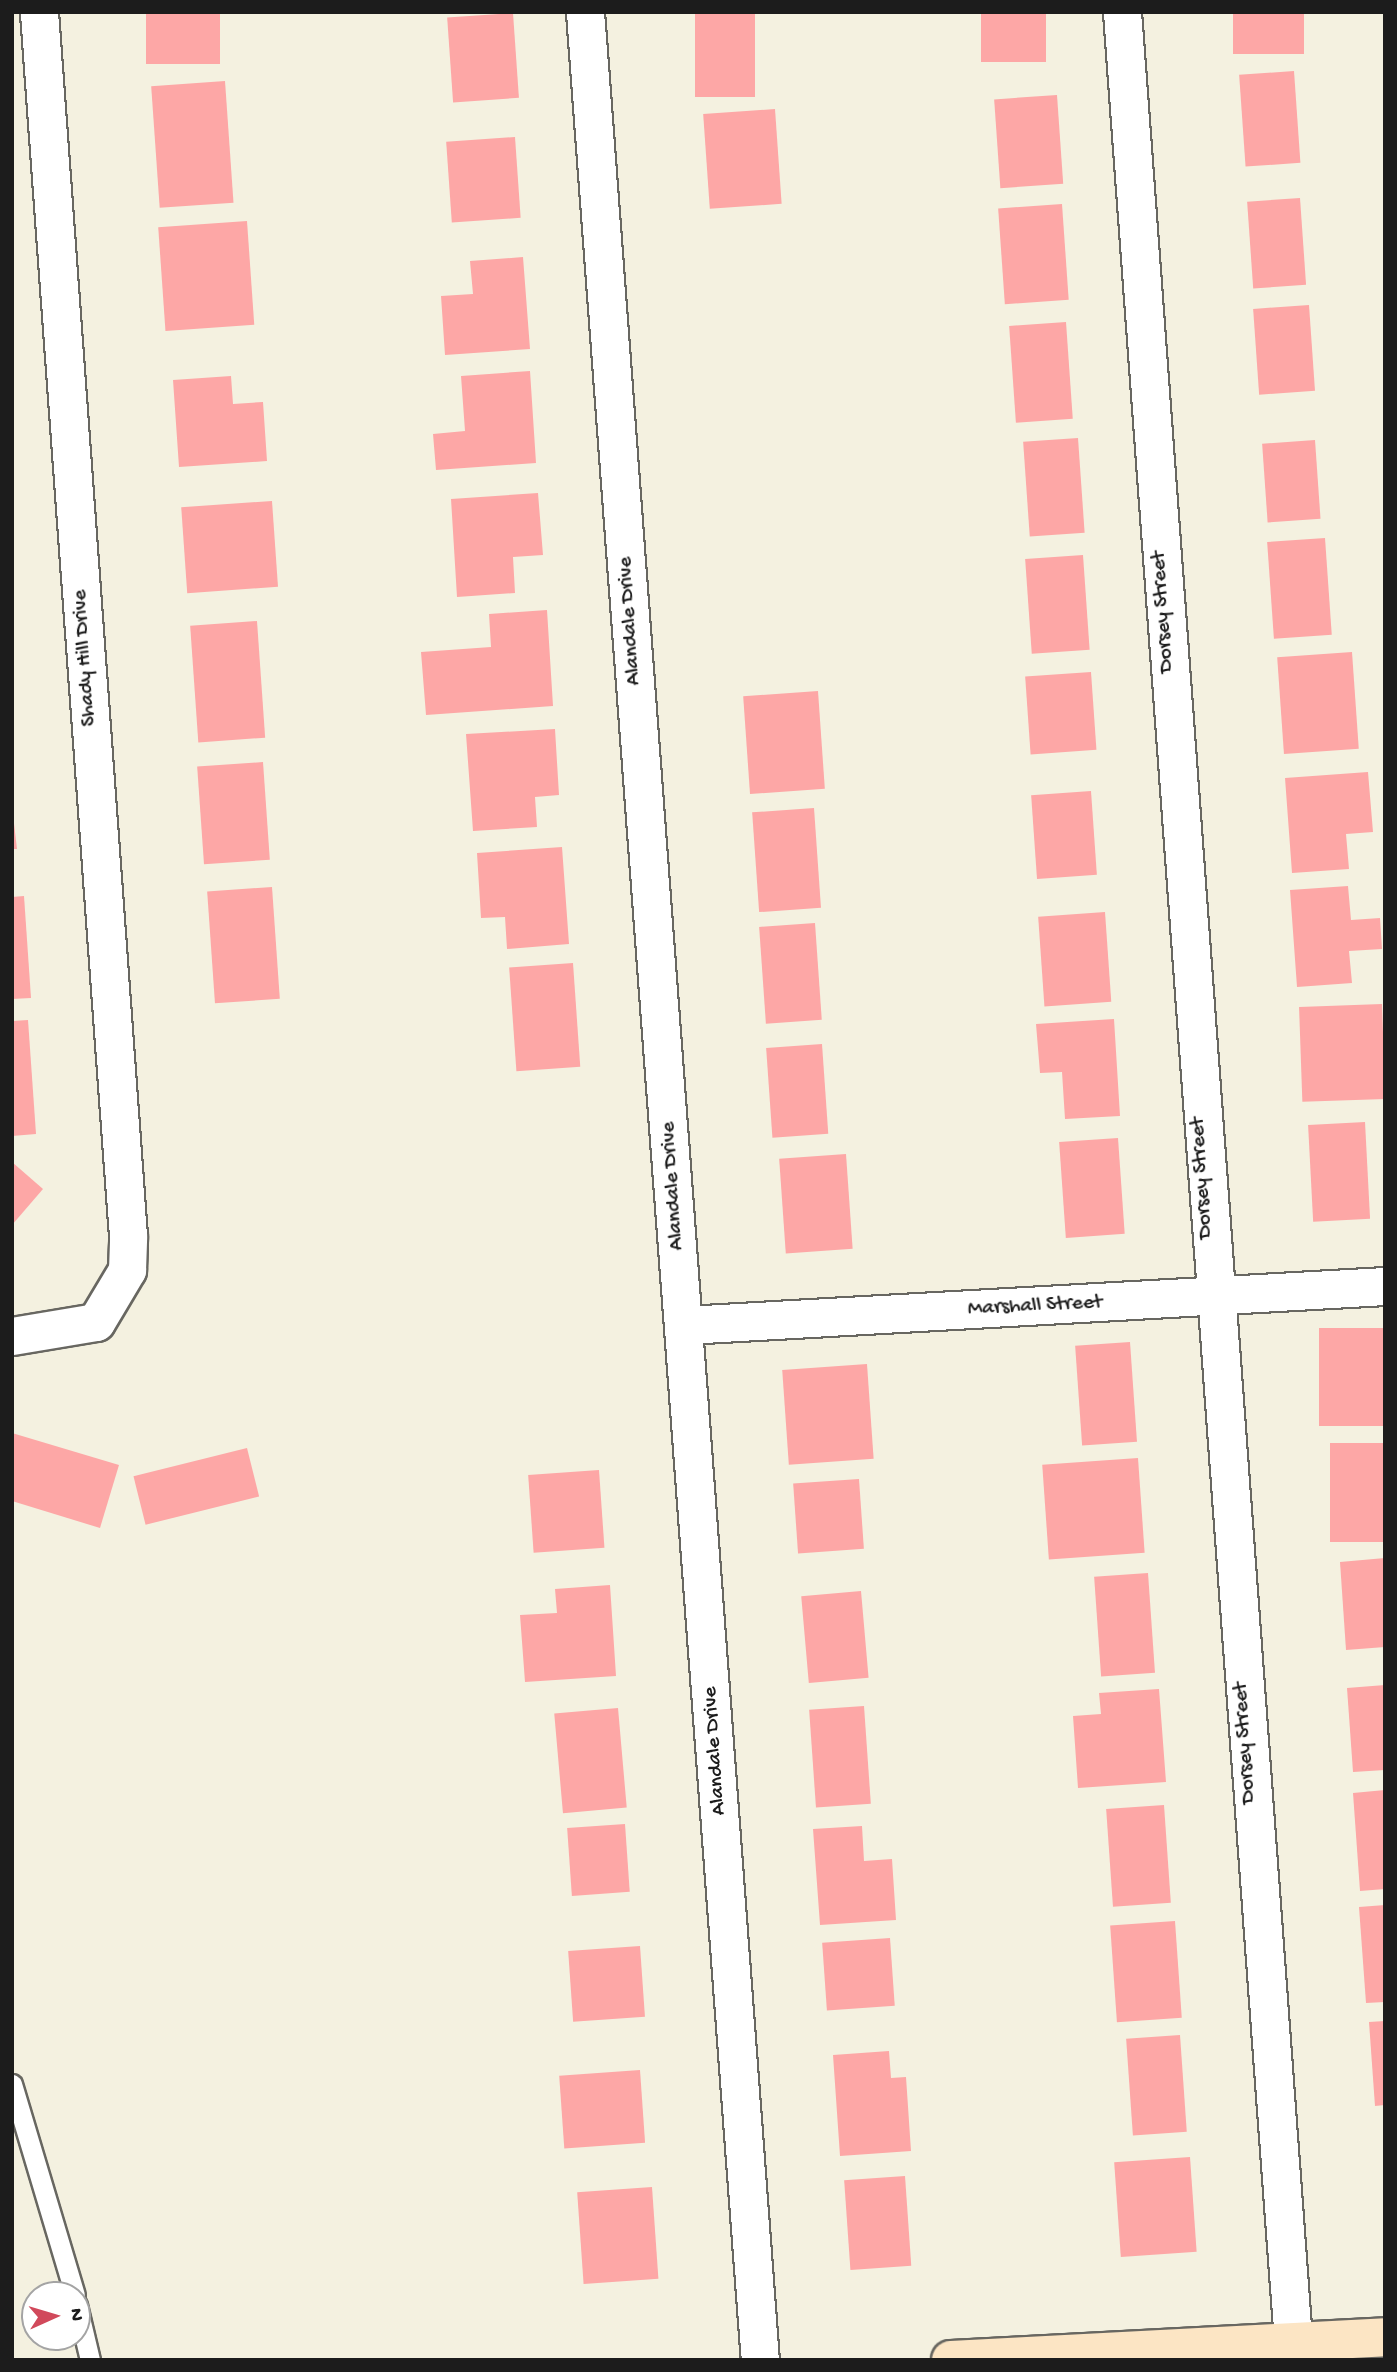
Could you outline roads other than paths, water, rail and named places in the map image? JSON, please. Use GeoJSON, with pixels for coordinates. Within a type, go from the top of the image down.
{"type":"FeatureCollection","features":[{"type":"Feature","properties":{"kind":"street","name":"Shady Hill Drive"},"geometry":{"type":"LineString","coordinates":[[12,1336],[96,1322],[114,1300],[127,1270],[128,1236],[39,12]]}},
{"type":"Feature","properties":{"kind":"street","name":"Alandale Drive"},"geometry":{"type":"LineString","coordinates":[[585,12],[685,1325],[760,2360]]}},
{"type":"Feature","properties":{"kind":"street","name":"Dorsey Street"},"geometry":{"type":"LineString","coordinates":[[1122,12],[1212,1298],[1293,2342]]}},
{"type":"Feature","properties":{"kind":"street","name":"Marshall Street"},"geometry":{"type":"LineString","coordinates":[[685,1325],[1212,1298],[1385,1286]]}},
{"type":"Feature","properties":{"kind":"street"},"geometry":{"type":"LineString","coordinates":[[951,2360],[1385,2337]]}},
{"type":"Feature","properties":{"kind":"lane"},"geometry":{"type":"LineString","coordinates":[[12,2084],[71,2281]]}}]}
